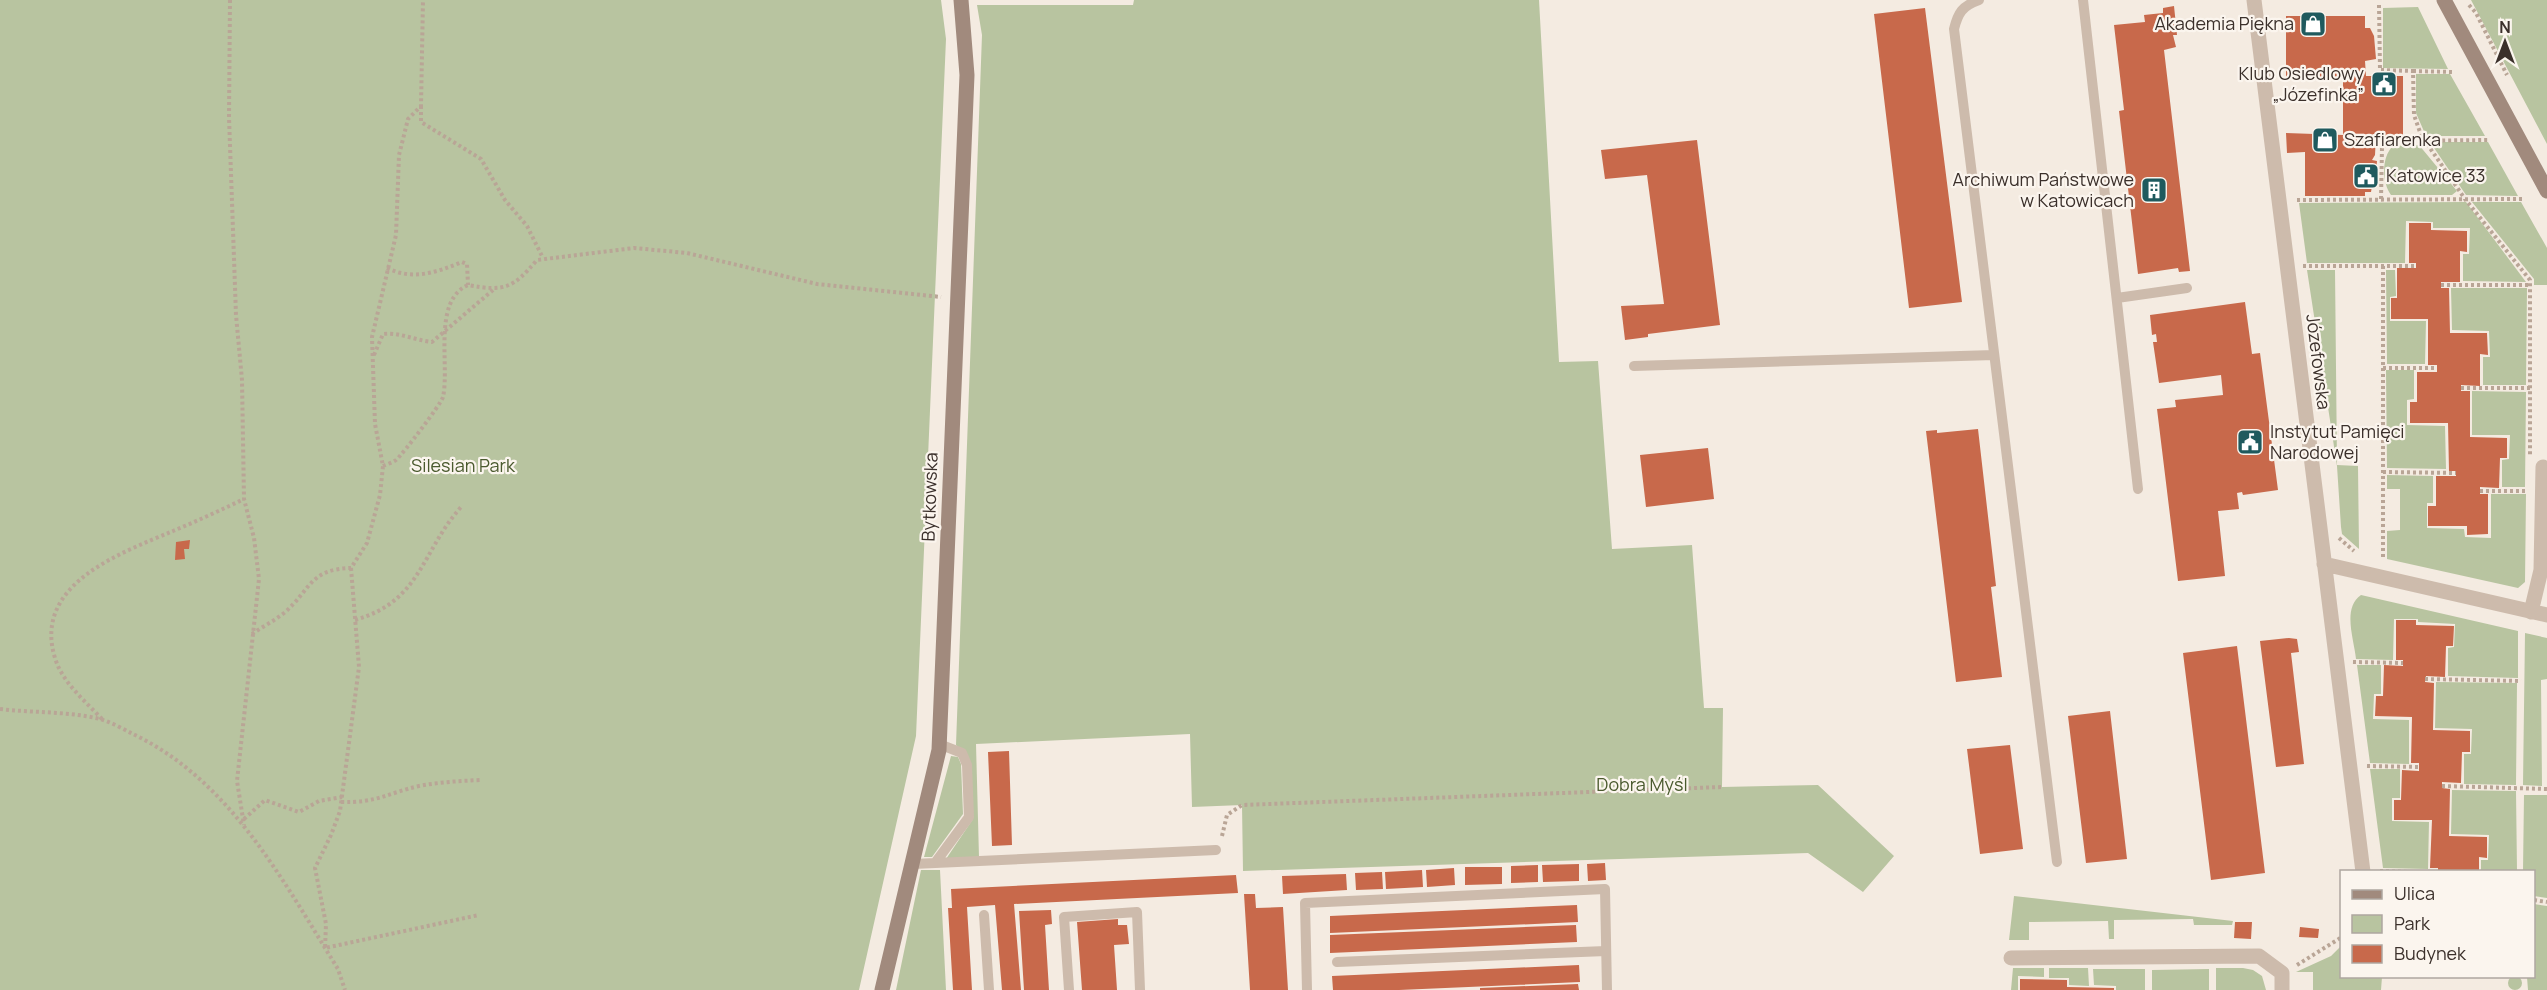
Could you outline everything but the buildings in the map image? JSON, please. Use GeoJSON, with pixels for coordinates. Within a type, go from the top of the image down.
{"type":"FeatureCollection","features":[{"type":"Feature","properties":{"kind":"street","name":"Bytkowska"},"geometry":{"type":"LineString","coordinates":[[882,990],[939,744],[967,75],[961,0]]}},
{"type":"Feature","properties":{"kind":"street","name":"Józefowska"},"geometry":{"type":"LineString","coordinates":[[2254,0],[2363,870]]}},
{"type":"Feature","properties":{"kind":"street"},"geometry":{"type":"LineString","coordinates":[[2444,0],[2546,186]]}},
{"type":"Feature","properties":{"kind":"street"},"geometry":{"type":"LineString","coordinates":[[2531,612],[2541,570],[2536,468]]}},
{"type":"Feature","properties":{"kind":"street"},"geometry":{"type":"LineString","coordinates":[[2324,564],[2547,615]]}},
{"type":"Feature","properties":{"kind":"street"},"geometry":{"type":"LineString","coordinates":[[2011,958],[2259,956],[2282,973],[2283,990]]}},
{"type":"Feature","properties":{"kind":"lane"},"geometry":{"type":"LineString","coordinates":[[1979,0],[1966,4],[1958,13],[1954,29],[2057,862]]}},
{"type":"Feature","properties":{"kind":"lane"},"geometry":{"type":"LineString","coordinates":[[2083,0],[2138,489]]}},
{"type":"Feature","properties":{"kind":"lane"},"geometry":{"type":"LineString","coordinates":[[2117,298],[2187,288]]}},
{"type":"Feature","properties":{"kind":"lane"},"geometry":{"type":"LineString","coordinates":[[1634,366],[1994,355]]}},
{"type":"Feature","properties":{"kind":"lane"},"geometry":{"type":"LineString","coordinates":[[935,863],[969,816],[967,765],[962,753],[939,744]]}},
{"type":"Feature","properties":{"kind":"lane"},"geometry":{"type":"LineString","coordinates":[[913,864],[1216,850]]}},
{"type":"Feature","properties":{"kind":"lane"},"geometry":{"type":"LineString","coordinates":[[1307,990],[1305,903],[1605,889],[1607,990]]}},
{"type":"Feature","properties":{"kind":"lane"},"geometry":{"type":"LineString","coordinates":[[1069,990],[1064,917],[1137,912],[1140,990]]}},
{"type":"Feature","properties":{"kind":"lane"},"geometry":{"type":"LineString","coordinates":[[984,915],[989,990]]}},
{"type":"Feature","properties":{"kind":"lane"},"geometry":{"type":"LineString","coordinates":[[1337,962],[1606,951]]}},
{"type":"Feature","properties":{"kind":"path"},"geometry":{"type":"LineString","coordinates":[[230,0],[229,117],[236,315],[242,380],[244,499],[254,538],[259,579],[237,782],[244,822]]}},
{"type":"Feature","properties":{"kind":"path"},"geometry":{"type":"LineString","coordinates":[[423,0],[421,122],[481,159],[505,200],[527,226],[543,258]]}},
{"type":"Feature","properties":{"kind":"path"},"geometry":{"type":"LineString","coordinates":[[2379,5],[2380,70],[2452,72]]}},
{"type":"Feature","properties":{"kind":"path"},"geometry":{"type":"LineString","coordinates":[[2413,71],[2414,115],[2424,140],[2465,199],[2530,280],[2530,388],[2536,468]]}},
{"type":"Feature","properties":{"kind":"path"},"geometry":{"type":"LineString","coordinates":[[325,948],[326,924],[315,868],[331,835],[341,799],[359,667],[351,568],[367,543],[380,495],[383,466],[375,424],[372,337],[396,235],[399,155],[408,119],[421,106]]}},
{"type":"Feature","properties":{"kind":"path"},"geometry":{"type":"LineString","coordinates":[[2381,200],[2382,147],[2391,141],[2490,140]]}},
{"type":"Feature","properties":{"kind":"path"},"geometry":{"type":"LineString","coordinates":[[2290,200],[2523,199]]}},
{"type":"Feature","properties":{"kind":"path"},"geometry":{"type":"LineString","coordinates":[[373,357],[383,334],[396,333],[408,340],[432,342],[494,290],[517,283],[537,260],[634,248],[687,253],[817,284],[945,298]]}},
{"type":"Feature","properties":{"kind":"path"},"geometry":{"type":"LineString","coordinates":[[387,268],[402,275],[427,274],[462,262],[467,264],[468,285]]}},
{"type":"Feature","properties":{"kind":"path"},"geometry":{"type":"LineString","coordinates":[[2300,266],[2416,266]]}},
{"type":"Feature","properties":{"kind":"path"},"geometry":{"type":"LineString","coordinates":[[2373,561],[2383,564],[2383,266]]}},
{"type":"Feature","properties":{"kind":"path"},"geometry":{"type":"LineString","coordinates":[[383,466],[396,460],[442,399],[446,377],[443,334],[454,295],[468,285],[494,290]]}},
{"type":"Feature","properties":{"kind":"path"},"geometry":{"type":"LineString","coordinates":[[2441,285],[2530,285]]}},
{"type":"Feature","properties":{"kind":"path"},"geometry":{"type":"LineString","coordinates":[[2383,368],[2437,368]]}},
{"type":"Feature","properties":{"kind":"path"},"geometry":{"type":"LineString","coordinates":[[2461,388],[2530,388]]}},
{"type":"Feature","properties":{"kind":"path"},"geometry":{"type":"LineString","coordinates":[[2383,472],[2456,473]]}},
{"type":"Feature","properties":{"kind":"path"},"geometry":{"type":"LineString","coordinates":[[2530,480],[2530,502]]}},
{"type":"Feature","properties":{"kind":"path"},"geometry":{"type":"LineString","coordinates":[[2480,491],[2530,491]]}},
{"type":"Feature","properties":{"kind":"path"},"geometry":{"type":"LineString","coordinates":[[103,720],[66,681],[55,658],[52,620],[61,600],[76,583],[114,556],[244,499]]}},
{"type":"Feature","properties":{"kind":"path"},"geometry":{"type":"LineString","coordinates":[[355,620],[377,614],[402,597],[418,576],[449,521],[462,506]]}},
{"type":"Feature","properties":{"kind":"path"},"geometry":{"type":"LineString","coordinates":[[2337,536],[2356,553]]}},
{"type":"Feature","properties":{"kind":"path"},"geometry":{"type":"LineString","coordinates":[[252,634],[284,612],[320,573],[336,568],[351,568]]}},
{"type":"Feature","properties":{"kind":"path"},"geometry":{"type":"LineString","coordinates":[[2353,662],[2403,663]]}},
{"type":"Feature","properties":{"kind":"path"},"geometry":{"type":"LineString","coordinates":[[2425,679],[2521,681]]}},
{"type":"Feature","properties":{"kind":"path"},"geometry":{"type":"LineString","coordinates":[[0,709],[65,712],[103,720],[151,743],[202,779],[244,822],[338,969],[345,990]]}},
{"type":"Feature","properties":{"kind":"path"},"geometry":{"type":"LineString","coordinates":[[2367,766],[2419,768]]}},
{"type":"Feature","properties":{"kind":"path"},"geometry":{"type":"LineString","coordinates":[[244,822],[265,800],[299,812],[319,801],[341,799],[364,803],[417,787],[447,781],[481,780]]}},
{"type":"Feature","properties":{"kind":"path"},"geometry":{"type":"LineString","coordinates":[[2442,786],[2547,789]]}},
{"type":"Feature","properties":{"kind":"path"},"geometry":{"type":"LineString","coordinates":[[1216,850],[1221,843],[1223,824],[1227,815],[1242,805],[1722,787]]}},
{"type":"Feature","properties":{"kind":"path"},"geometry":{"type":"LineString","coordinates":[[325,948],[479,915]]}},
{"type":"Feature","properties":{"kind":"path"},"geometry":{"type":"LineString","coordinates":[[2328,947],[2340,938]]}},
{"type":"Feature","properties":{"kind":"green space","name":"Silesian Park"},"geometry":{"type":"Polygon","coordinates":[[[0,0],[941,0],[946,39],[916,736],[859,990],[0,990],[0,0]]]}},
{"type":"Feature","properties":{"kind":"green space","name":"Dobra Myśl"},"geometry":{"type":"Polygon","coordinates":[[[1134,0],[1539,0],[1559,362],[1598,361],[1612,549],[1692,545],[1704,708],[1723,708],[1722,787],[1818,785],[1894,856],[1863,892],[1808,853],[1243,871],[1242,805],[1192,807],[1190,734],[976,744],[979,857],[946,859],[973,819],[971,763],[956,745],[982,35],[977,5],[1133,5],[1134,0]]]}},
{"type":"Feature","properties":{"kind":"green space"},"geometry":{"type":"Polygon","coordinates":[[[2471,0],[2547,0],[2547,144],[2471,0]]]}},
{"type":"Feature","properties":{"kind":"green space"},"geometry":{"type":"Polygon","coordinates":[[[2418,7],[2448,69],[2383,68],[2383,8],[2418,7]]]}},
{"type":"Feature","properties":{"kind":"green space"},"geometry":{"type":"Polygon","coordinates":[[[2416,74],[2450,74],[2485,136],[2426,136],[2416,113],[2416,74]]]}},
{"type":"Feature","properties":{"kind":"green space"},"geometry":{"type":"Polygon","coordinates":[[[2430,142],[2488,142],[2518,196],[2466,195],[2430,142]]]}},
{"type":"Feature","properties":{"kind":"green space"},"geometry":{"type":"Polygon","coordinates":[[[2419,145],[2457,191],[2452,195],[2391,195],[2386,184],[2384,170],[2389,151],[2393,146],[2419,145]]]}},
{"type":"Feature","properties":{"kind":"green space"},"geometry":{"type":"Polygon","coordinates":[[[2466,202],[2526,282],[2463,281],[2463,254],[2469,254],[2470,228],[2433,228],[2433,222],[2406,221],[2405,263],[2307,263],[2299,203],[2466,202]]]}},
{"type":"Feature","properties":{"kind":"green space"},"geometry":{"type":"Polygon","coordinates":[[[2472,202],[2521,202],[2547,248],[2547,285],[2534,285],[2534,279],[2472,202]]]}},
{"type":"Feature","properties":{"kind":"green space"},"geometry":{"type":"Polygon","coordinates":[[[2307,270],[2335,270],[2337,465],[2358,466],[2359,549],[2342,534],[2337,466],[2307,270]]]}},
{"type":"Feature","properties":{"kind":"green space"},"geometry":{"type":"Polygon","coordinates":[[[2386,270],[2395,270],[2396,296],[2390,297],[2390,321],[2426,321],[2425,364],[2387,364],[2386,270]]]}},
{"type":"Feature","properties":{"kind":"green space"},"geometry":{"type":"Polygon","coordinates":[[[2451,288],[2527,288],[2526,385],[2483,385],[2483,357],[2490,357],[2489,331],[2452,330],[2451,288]]]}},
{"type":"Feature","properties":{"kind":"green space"},"geometry":{"type":"Polygon","coordinates":[[[2386,370],[2414,370],[2414,399],[2407,400],[2407,425],[2445,426],[2446,469],[2387,468],[2386,370]]]}},
{"type":"Feature","properties":{"kind":"green space"},"geometry":{"type":"Polygon","coordinates":[[[2472,391],[2526,392],[2525,487],[2502,487],[2502,460],[2509,459],[2510,435],[2472,435],[2472,391]]]}},
{"type":"Feature","properties":{"kind":"green space"},"geometry":{"type":"Polygon","coordinates":[[[2387,475],[2433,476],[2433,503],[2427,503],[2427,528],[2464,529],[2465,537],[2491,538],[2491,494],[2526,494],[2525,582],[2518,588],[2387,559],[2387,531],[2400,530],[2400,489],[2387,489],[2387,475]]]}},
{"type":"Feature","properties":{"kind":"green space"},"geometry":{"type":"Polygon","coordinates":[[[2361,595],[2518,631],[2518,678],[2448,676],[2448,648],[2454,647],[2455,624],[2418,622],[2418,619],[2394,619],[2393,660],[2356,659],[2351,616],[2355,601],[2361,595]]]}},
{"type":"Feature","properties":{"kind":"green space"},"geometry":{"type":"Polygon","coordinates":[[[2525,633],[2547,638],[2547,679],[2541,680],[2542,786],[2523,785],[2525,633]]]}},
{"type":"Feature","properties":{"kind":"green space"},"geometry":{"type":"Polygon","coordinates":[[[2357,665],[2381,665],[2381,694],[2374,694],[2373,719],[2409,720],[2409,764],[2370,763],[2357,665]]]}},
{"type":"Feature","properties":{"kind":"green space"},"geometry":{"type":"Polygon","coordinates":[[[2436,682],[2517,683],[2516,785],[2464,784],[2464,754],[2471,754],[2472,729],[2435,728],[2436,682]]]}},
{"type":"Feature","properties":{"kind":"green space"},"geometry":{"type":"Polygon","coordinates":[[[951,756],[958,757],[961,764],[963,814],[932,857],[924,857],[951,756]]]}},
{"type":"Feature","properties":{"kind":"green space"},"geometry":{"type":"Polygon","coordinates":[[[2370,769],[2400,769],[2400,798],[2392,798],[2392,821],[2429,822],[2428,869],[2383,868],[2370,769]]]}},
{"type":"Feature","properties":{"kind":"green space"},"geometry":{"type":"Polygon","coordinates":[[[2452,790],[2516,791],[2517,870],[2481,870],[2481,860],[2488,860],[2489,835],[2451,834],[2452,790]]]}},
{"type":"Feature","properties":{"kind":"green space"},"geometry":{"type":"Polygon","coordinates":[[[2524,795],[2547,795],[2547,898],[2535,896],[2535,870],[2523,870],[2524,795]]]}},
{"type":"Feature","properties":{"kind":"green space"},"geometry":{"type":"Polygon","coordinates":[[[921,870],[940,870],[946,990],[896,990],[921,870]]]}},
{"type":"Feature","properties":{"kind":"green space"},"geometry":{"type":"Polygon","coordinates":[[[2014,896],[2233,921],[2232,925],[2194,925],[2193,919],[2114,920],[2114,939],[2109,939],[2108,921],[2029,922],[2029,940],[2009,940],[2014,896]]]}},
{"type":"Feature","properties":{"kind":"green space"},"geometry":{"type":"Polygon","coordinates":[[[2535,904],[2547,906],[2547,990],[2528,990],[2527,978],[2535,978],[2535,904]]]}},
{"type":"Feature","properties":{"kind":"green space"},"geometry":{"type":"Polygon","coordinates":[[[2340,947],[2340,978],[2382,978],[2381,990],[2313,990],[2313,972],[2296,972],[2331,956],[2340,947]]]}},
{"type":"Feature","properties":{"kind":"green space"},"geometry":{"type":"Polygon","coordinates":[[[2013,968],[2044,968],[2044,977],[2018,976],[2018,990],[2011,990],[2013,968]]]}},
{"type":"Feature","properties":{"kind":"green space"},"geometry":{"type":"Polygon","coordinates":[[[2049,968],[2088,968],[2089,986],[2069,985],[2069,978],[2049,978],[2049,968]]]}},
{"type":"Feature","properties":{"kind":"green space"},"geometry":{"type":"Polygon","coordinates":[[[2216,968],[2253,970],[2262,976],[2266,990],[2216,990],[2216,968]]]}},
{"type":"Feature","properties":{"kind":"green space"},"geometry":{"type":"Polygon","coordinates":[[[2093,969],[2145,969],[2145,990],[2116,990],[2116,986],[2094,985],[2093,969]]]}},
{"type":"Feature","properties":{"kind":"green space"},"geometry":{"type":"Polygon","coordinates":[[[2209,969],[2209,990],[2152,990],[2152,970],[2209,969]]]}},
{"type":"Feature","properties":{"kind":"green space"},"geometry":{"type":"Polygon","coordinates":[[[2510,978],[2521,980],[2520,988],[2515,990],[2510,988],[2508,983],[2510,978]]]}},
{"type":"Feature","properties":{"kind":"place","name":"Akademia Piękna"},"geometry":{"type":"Point","coordinates":[2313,24]}},
{"type":"Feature","properties":{"kind":"place","name":"Klub Osiedlowy „Józefinka”"},"geometry":{"type":"Point","coordinates":[2384,84]}},
{"type":"Feature","properties":{"kind":"place","name":"Szafiarenka"},"geometry":{"type":"Point","coordinates":[2325,140]}},
{"type":"Feature","properties":{"kind":"place","name":"Katowice 33"},"geometry":{"type":"Point","coordinates":[2366,176]}},
{"type":"Feature","properties":{"kind":"place","name":"Archiwum Państwowe w Katowicach"},"geometry":{"type":"Point","coordinates":[2154,190]}},
{"type":"Feature","properties":{"kind":"place","name":"Instytut Pamięci Narodowej"},"geometry":{"type":"Point","coordinates":[2250,442]}}]}
